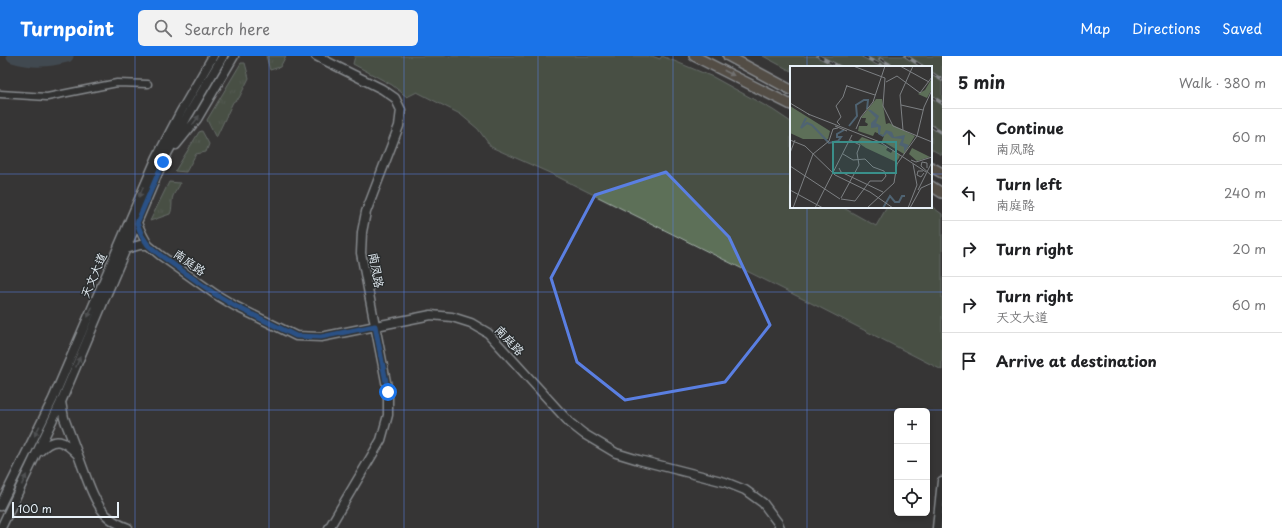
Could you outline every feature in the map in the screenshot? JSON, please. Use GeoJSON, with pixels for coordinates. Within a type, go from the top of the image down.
{"type":"FeatureCollection","features":[{"type":"Feature","properties":{"kind":"main road"},"geometry":{"type":"LineString","coordinates":[[694,56],[790,105]]}},
{"type":"Feature","properties":{"kind":"main road"},"geometry":{"type":"LineString","coordinates":[[728,56],[790,89]]}},
{"type":"Feature","properties":{"kind":"main road"},"geometry":{"type":"LineString","coordinates":[[932,168],[942,173]]}},
{"type":"Feature","properties":{"kind":"main road"},"geometry":{"type":"LineString","coordinates":[[932,187],[942,193]]}},
{"type":"Feature","properties":{"kind":"street","name":"天文大道"},"geometry":{"type":"LineString","coordinates":[[0,505],[53,399],[157,157],[180,113],[213,56]]}},
{"type":"Feature","properties":{"kind":"street","name":"天文大道"},"geometry":{"type":"LineString","coordinates":[[1,528],[60,402],[163,162],[187,117],[223,56]]}},
{"type":"Feature","properties":{"kind":"street","name":"天文大道"},"geometry":{"type":"LineString","coordinates":[[163,162],[197,119],[234,56]]}},
{"type":"Feature","properties":{"kind":"street","name":"南凤路"},"geometry":{"type":"LineString","coordinates":[[316,56],[382,89],[395,98],[401,110],[399,126],[366,212],[362,232],[361,253],[388,392],[388,415],[381,440],[329,528]]}},
{"type":"Feature","properties":{"kind":"street"},"geometry":{"type":"LineString","coordinates":[[0,94],[47,97],[117,83],[148,84]]}},
{"type":"Feature","properties":{"kind":"street"},"geometry":{"type":"LineString","coordinates":[[126,249],[148,245],[142,236],[137,223]]}},
{"type":"Feature","properties":{"kind":"street","name":"南庭路"},"geometry":{"type":"LineString","coordinates":[[148,245],[215,294],[235,306],[296,336],[321,337],[431,315],[452,317],[471,323],[488,333],[570,423],[599,444],[624,455],[725,482],[745,490],[763,503],[780,528]]}},
{"type":"Feature","properties":{"kind":"street"},"geometry":{"type":"LineString","coordinates":[[60,402],[64,418],[78,455],[100,506],[106,515],[114,522],[128,528]]}},
{"type":"Feature","properties":{"kind":"street"},"geometry":{"type":"LineString","coordinates":[[36,456],[46,445],[58,441],[69,446],[78,455]]}},
{"type":"Feature","properties":{"kind":"street"},"geometry":{"type":"LineString","coordinates":[[937,528],[942,481]]}},
{"type":"Feature","properties":{"kind":"highlighted area"},"geometry":{"type":"Polygon","coordinates":[[[666,172],[729,237],[770,325],[725,382],[625,400],[577,362],[551,278],[595,195],[666,172]]]}},
{"type":"Feature","properties":{"kind":"green space"},"geometry":{"type":"Polygon","coordinates":[[[266,56],[286,56],[280,67],[270,70],[266,56]]]}},
{"type":"Feature","properties":{"kind":"green space"},"geometry":{"type":"Polygon","coordinates":[[[355,56],[652,56],[660,59],[662,56],[713,77],[773,110],[790,121],[790,208],[844,208],[876,226],[886,208],[932,208],[932,207],[942,214],[942,370],[552,174],[491,147],[478,129],[460,114],[417,92],[407,97],[392,85],[353,64],[355,56]]]}},
{"type":"Feature","properties":{"kind":"green space"},"geometry":{"type":"Polygon","coordinates":[[[763,56],[942,56],[942,155],[932,150],[932,66],[790,66],[790,70],[763,56]]]}},
{"type":"Feature","properties":{"kind":"green space"},"geometry":{"type":"Polygon","coordinates":[[[241,63],[245,63],[249,78],[239,98],[233,102],[216,138],[207,120],[241,63]]]}},
{"type":"Feature","properties":{"kind":"green space"},"geometry":{"type":"Polygon","coordinates":[[[202,131],[209,144],[206,152],[196,154],[186,172],[175,171],[199,132],[202,131]]]}},
{"type":"Feature","properties":{"kind":"green space"},"geometry":{"type":"Polygon","coordinates":[[[169,182],[180,183],[173,196],[170,214],[150,221],[169,182]]]}},
{"type":"Feature","properties":{"kind":"waterway"},"geometry":{"type":"LineString","coordinates":[[13,56],[40,60],[67,56]]}},
{"type":"Feature","properties":{"kind":"railway"},"geometry":{"type":"LineString","coordinates":[[818,56],[838,66]]}},
{"type":"Feature","properties":{"kind":"railway"},"geometry":{"type":"LineString","coordinates":[[863,56],[882,66]]}},
{"type":"Feature","properties":{"kind":"railway"},"geometry":{"type":"LineString","coordinates":[[906,56],[921,66]]}},
{"type":"Feature","properties":{"kind":"railway"},"geometry":{"type":"LineString","coordinates":[[880,59],[892,66]]}},
{"type":"Feature","properties":{"kind":"railway"},"geometry":{"type":"LineString","coordinates":[[932,74],[942,80]]}},
{"type":"Feature","properties":{"kind":"railway"},"geometry":{"type":"LineString","coordinates":[[932,97],[942,103]]}},
{"type":"Feature","properties":{"kind":"railway"},"geometry":{"type":"LineString","coordinates":[[932,127],[942,133]]}},
{"type":"Feature","properties":{"kind":"route"},"geometry":{"type":"LineString","coordinates":[[163,162],[137,223],[142,236],[148,245],[215,294],[235,306],[296,336],[321,337],[375,326],[388,392]]}}]}
